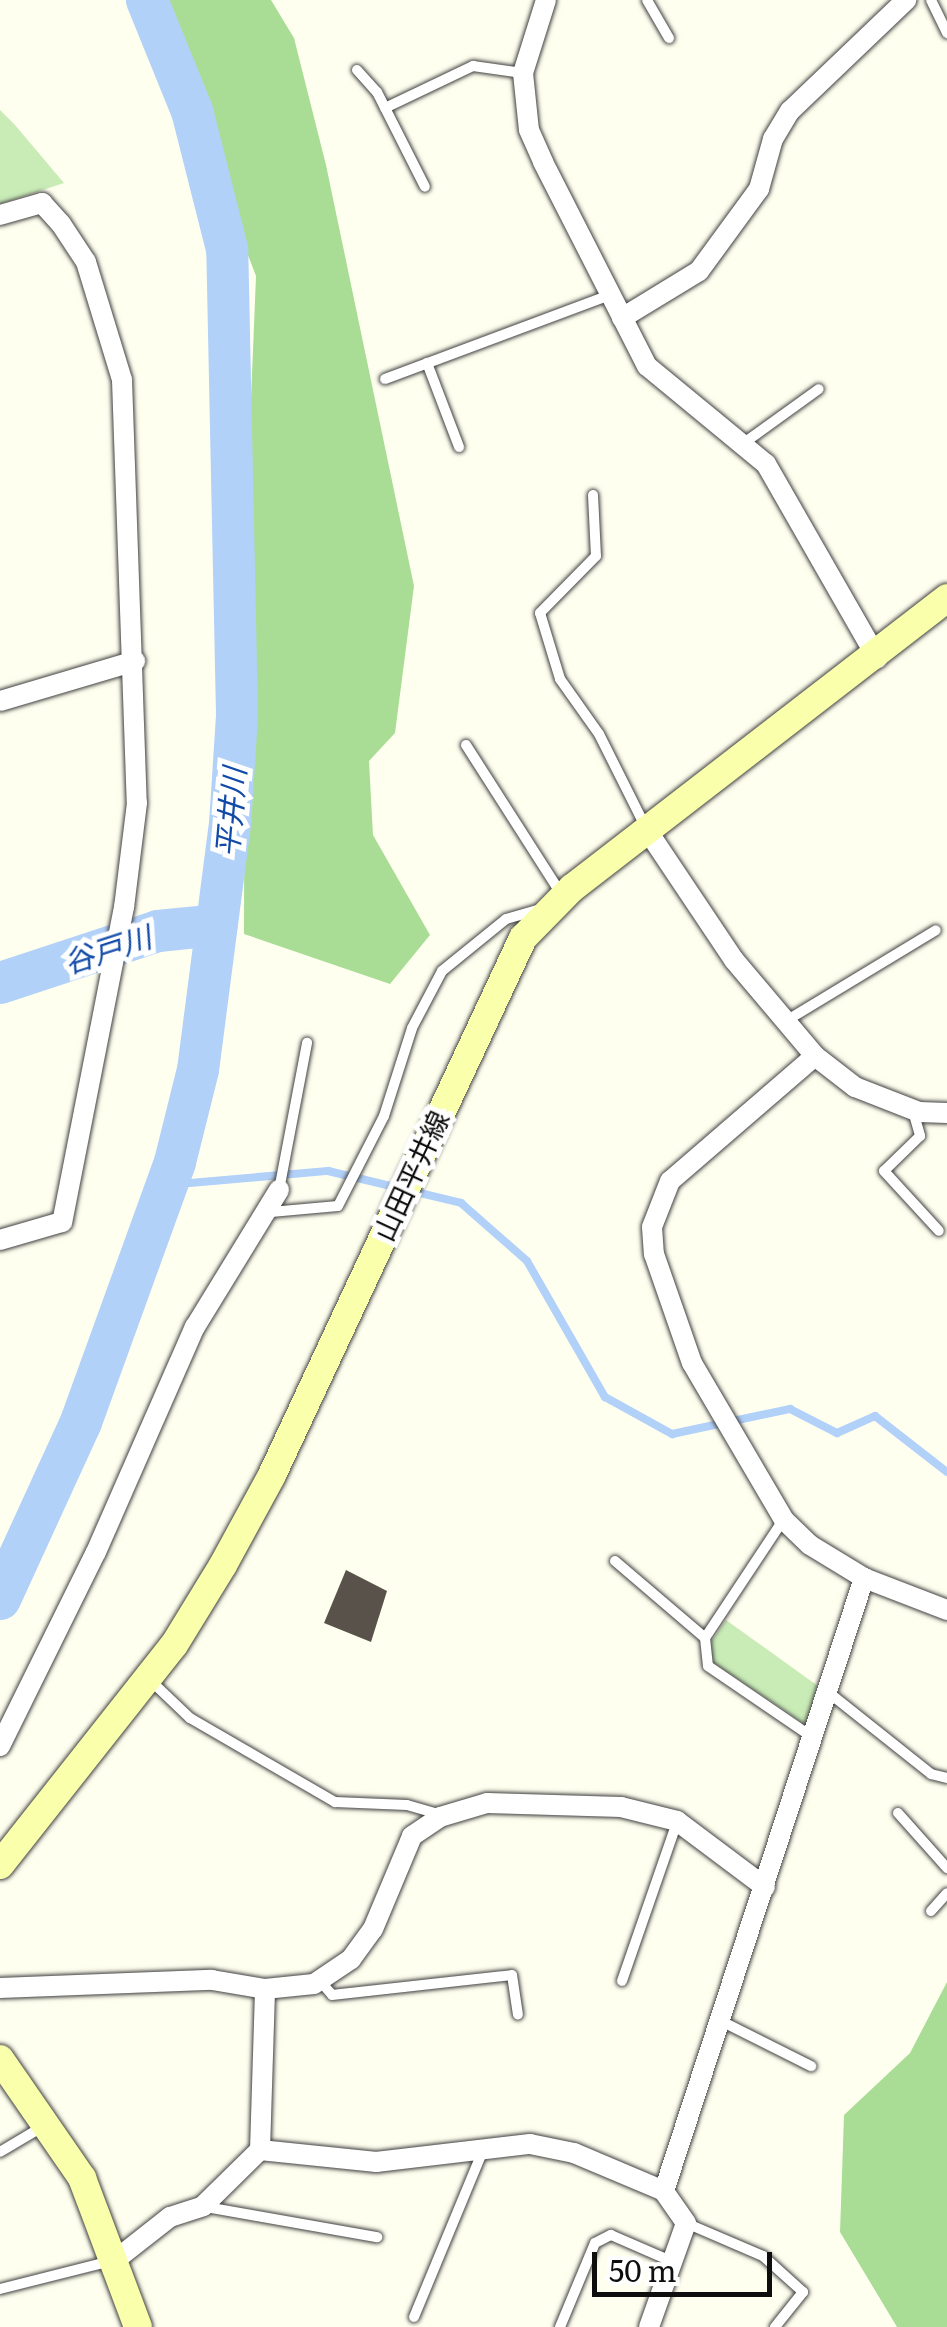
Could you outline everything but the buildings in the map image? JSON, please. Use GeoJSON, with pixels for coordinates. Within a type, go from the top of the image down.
{"type":"FeatureCollection","features":[{"type":"Feature","properties":{"kind":"main road","name":"山田平井線"},"geometry":{"type":"LineString","coordinates":[[0,1866],[148,1678],[272,1475],[506,967],[557,901],[877,658],[947,598]]}},
{"type":"Feature","properties":{"kind":"main road"},"geometry":{"type":"LineString","coordinates":[[0,2058],[49,2122],[82,2178],[138,2327]]}},
{"type":"Feature","properties":{"kind":"street"},"geometry":{"type":"LineString","coordinates":[[546,0],[522,73],[528,130],[610,295],[660,383],[744,443],[796,508],[877,658]]}},
{"type":"Feature","properties":{"kind":"street"},"geometry":{"type":"LineString","coordinates":[[622,318],[699,271],[759,190],[773,139],[790,111],[906,0]]}},
{"type":"Feature","properties":{"kind":"street"},"geometry":{"type":"LineString","coordinates":[[0,215],[42,203],[86,262],[111,338],[127,441],[135,661],[134,842],[62,1222],[0,1240]]}},
{"type":"Feature","properties":{"kind":"street"},"geometry":{"type":"LineString","coordinates":[[0,701],[135,661]]}},
{"type":"Feature","properties":{"kind":"street"},"geometry":{"type":"LineString","coordinates":[[647,830],[734,960],[814,1056],[855,1087],[912,1110],[947,1112]]}},
{"type":"Feature","properties":{"kind":"street"},"geometry":{"type":"LineString","coordinates":[[814,1056],[670,1181],[652,1227],[654,1254],[692,1364],[734,1444],[784,1520],[810,1545],[864,1578],[947,1610]]}},
{"type":"Feature","properties":{"kind":"street"},"geometry":{"type":"LineString","coordinates":[[0,1746],[96,1552],[195,1327],[275,1202]]}},
{"type":"Feature","properties":{"kind":"street"},"geometry":{"type":"LineString","coordinates":[[664,2191],[864,1578]]}},
{"type":"Feature","properties":{"kind":"street"},"geometry":{"type":"LineString","coordinates":[[0,1988],[212,1980],[265,1988],[320,1980],[351,1960],[374,1928],[402,1848],[445,1816],[487,1803],[621,1807],[677,1822],[765,1887]]}},
{"type":"Feature","properties":{"kind":"street"},"geometry":{"type":"LineString","coordinates":[[114,2260],[170,2217],[203,2206],[260,2150],[265,1988]]}},
{"type":"Feature","properties":{"kind":"street"},"geometry":{"type":"LineString","coordinates":[[260,2150],[376,2162],[482,2153],[530,2144],[574,2153],[664,2191],[686,2223],[649,2327]]}},
{"type":"Feature","properties":{"kind":"lane"},"geometry":{"type":"LineString","coordinates":[[647,0],[669,38]]}},
{"type":"Feature","properties":{"kind":"lane"},"geometry":{"type":"LineString","coordinates":[[932,0],[947,33]]}},
{"type":"Feature","properties":{"kind":"lane"},"geometry":{"type":"LineString","coordinates":[[385,108],[473,66],[522,73]]}},
{"type":"Feature","properties":{"kind":"lane"},"geometry":{"type":"LineString","coordinates":[[356,70],[385,108],[425,188]]}},
{"type":"Feature","properties":{"kind":"lane"},"geometry":{"type":"LineString","coordinates":[[384,379],[610,295]]}},
{"type":"Feature","properties":{"kind":"lane"},"geometry":{"type":"LineString","coordinates":[[427,363],[460,447]]}},
{"type":"Feature","properties":{"kind":"lane"},"geometry":{"type":"LineString","coordinates":[[744,443],[819,390]]}},
{"type":"Feature","properties":{"kind":"lane"},"geometry":{"type":"LineString","coordinates":[[593,495],[596,556],[540,613],[560,679],[599,734],[647,830]]}},
{"type":"Feature","properties":{"kind":"lane"},"geometry":{"type":"LineString","coordinates":[[306,1043],[275,1202],[338,1206],[384,1116],[412,1028],[442,971],[506,919],[557,901],[466,744]]}},
{"type":"Feature","properties":{"kind":"lane"},"geometry":{"type":"LineString","coordinates":[[786,1021],[936,930]]}},
{"type":"Feature","properties":{"kind":"lane"},"geometry":{"type":"LineString","coordinates":[[912,1110],[920,1136],[884,1171],[939,1231]]}},
{"type":"Feature","properties":{"kind":"lane"},"geometry":{"type":"LineString","coordinates":[[784,1520],[705,1638],[708,1666],[813,1738]]}},
{"type":"Feature","properties":{"kind":"lane"},"geometry":{"type":"LineString","coordinates":[[615,1561],[705,1638]]}},
{"type":"Feature","properties":{"kind":"lane"},"geometry":{"type":"LineString","coordinates":[[148,1678],[190,1718],[334,1802],[407,1805],[445,1816]]}},
{"type":"Feature","properties":{"kind":"lane"},"geometry":{"type":"LineString","coordinates":[[828,1692],[930,1774],[947,1778]]}},
{"type":"Feature","properties":{"kind":"lane"},"geometry":{"type":"LineString","coordinates":[[898,1813],[947,1868]]}},
{"type":"Feature","properties":{"kind":"lane"},"geometry":{"type":"LineString","coordinates":[[622,1981],[677,1822]]}},
{"type":"Feature","properties":{"kind":"lane"},"geometry":{"type":"LineString","coordinates":[[931,1911],[947,1894]]}},
{"type":"Feature","properties":{"kind":"lane"},"geometry":{"type":"LineString","coordinates":[[320,1980],[332,1995],[512,1975],[518,2015]]}},
{"type":"Feature","properties":{"kind":"lane"},"geometry":{"type":"LineString","coordinates":[[720,2021],[812,2066]]}},
{"type":"Feature","properties":{"kind":"lane"},"geometry":{"type":"LineString","coordinates":[[0,2152],[49,2122]]}},
{"type":"Feature","properties":{"kind":"lane"},"geometry":{"type":"LineString","coordinates":[[414,2317],[482,2153]]}},
{"type":"Feature","properties":{"kind":"lane"},"geometry":{"type":"LineString","coordinates":[[203,2206],[377,2237]]}},
{"type":"Feature","properties":{"kind":"lane"},"geometry":{"type":"LineString","coordinates":[[686,2223],[763,2256],[803,2292],[775,2327]]}},
{"type":"Feature","properties":{"kind":"lane"},"geometry":{"type":"LineString","coordinates":[[560,2327],[595,2243],[611,2234],[672,2261]]}},
{"type":"Feature","properties":{"kind":"lane"},"geometry":{"type":"LineString","coordinates":[[0,2289],[114,2260]]}},
{"type":"Feature","properties":{"kind":"green space"},"geometry":{"type":"Polygon","coordinates":[[[150,0],[271,0],[294,38],[326,165],[414,586],[395,733],[369,761],[373,835],[430,935],[390,984],[244,934],[245,546],[256,276],[150,0]]]}},
{"type":"Feature","properties":{"kind":"green space"},"geometry":{"type":"Polygon","coordinates":[[[0,110],[15,125],[64,183],[0,204],[0,110]]]}},
{"type":"Feature","properties":{"kind":"green space"},"geometry":{"type":"Polygon","coordinates":[[[726,1620],[818,1686],[806,1725],[714,1663],[709,1645],[726,1620]]]}},
{"type":"Feature","properties":{"kind":"green space"},"geometry":{"type":"Polygon","coordinates":[[[947,1982],[947,2327],[897,2327],[840,2232],[844,2115],[910,2053],[947,1982]]]}},
{"type":"Feature","properties":{"kind":"waterway","name":"平井川"},"geometry":{"type":"LineString","coordinates":[[0,1599],[81,1422],[175,1162],[198,1070],[230,824],[237,715],[227,249],[192,111],[147,0]]}},
{"type":"Feature","properties":{"kind":"waterway","name":"谷戸川"},"geometry":{"type":"LineString","coordinates":[[0,983],[158,931],[217,925]]}},
{"type":"Feature","properties":{"kind":"waterway"},"geometry":{"type":"LineString","coordinates":[[167,1185],[328,1171],[461,1203],[527,1261],[605,1397],[672,1434],[790,1409],[837,1433],[875,1416],[947,1472]]}}]}
